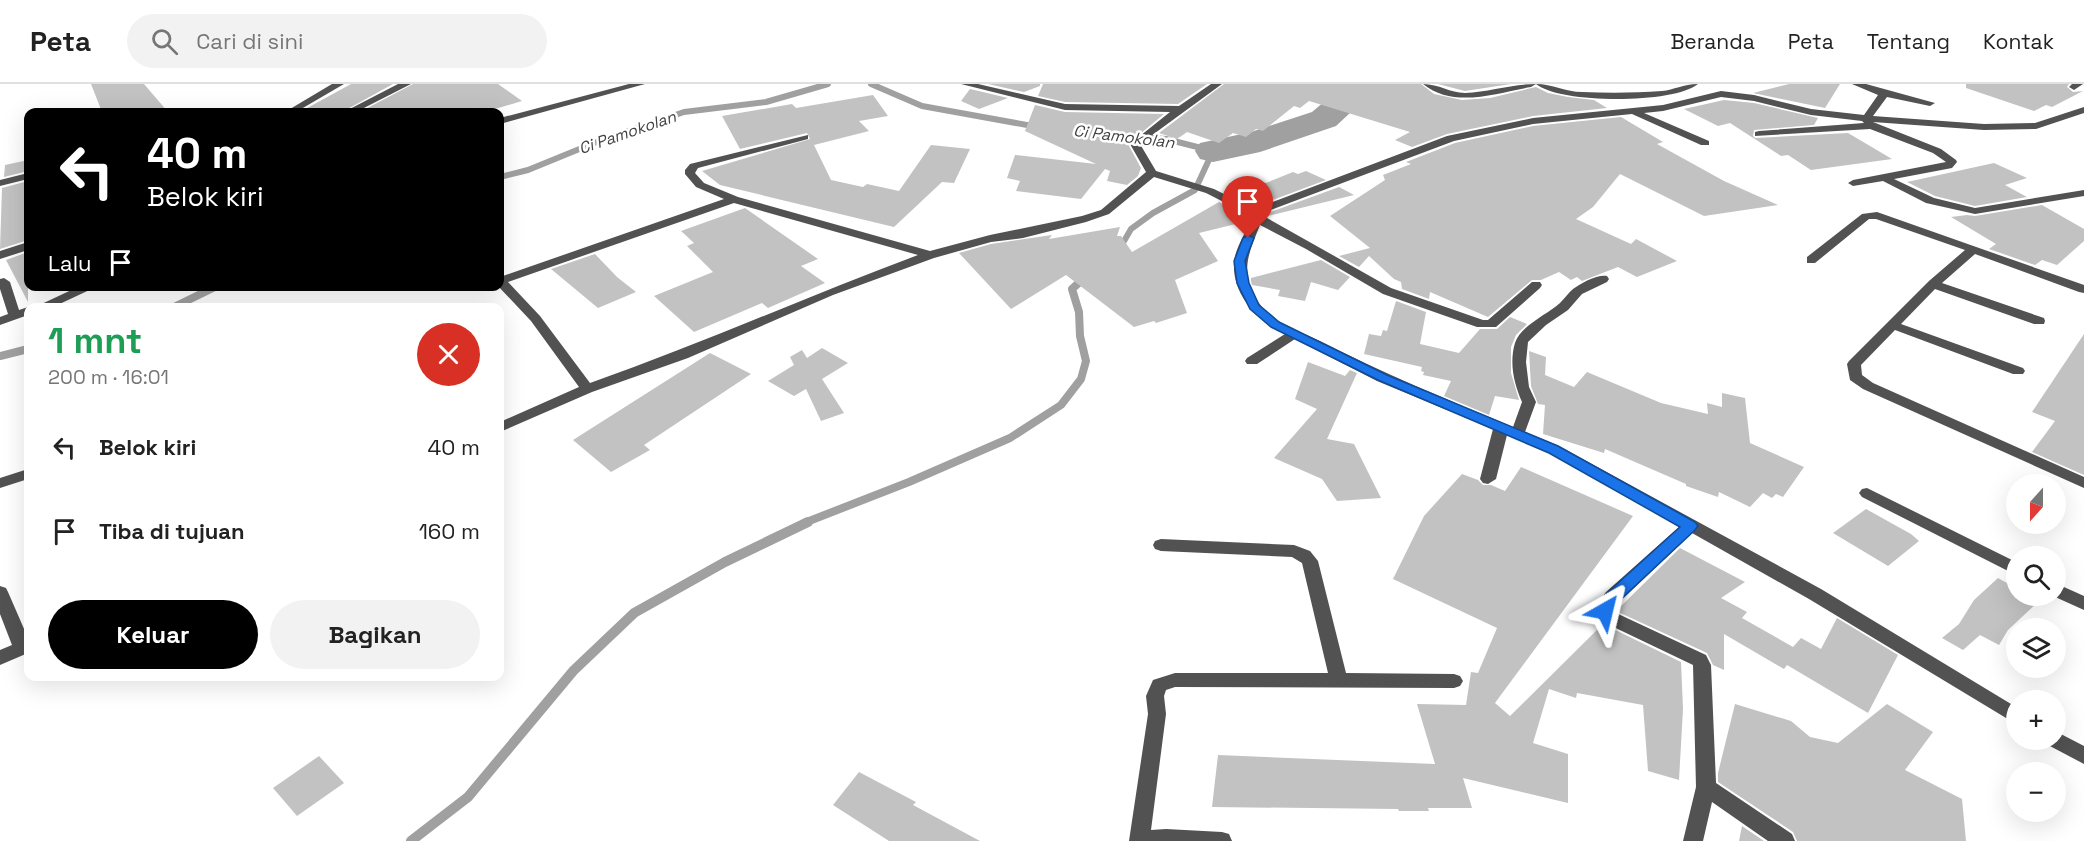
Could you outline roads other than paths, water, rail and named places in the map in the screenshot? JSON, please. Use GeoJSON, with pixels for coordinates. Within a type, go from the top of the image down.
{"type":"FeatureCollection","features":[{"type":"Feature","properties":{"kind":"street"},"geometry":{"type":"LineString","coordinates":[[297,108],[339,84]]}},
{"type":"Feature","properties":{"kind":"street"},"geometry":{"type":"LineString","coordinates":[[357,108],[406,84]]}},
{"type":"Feature","properties":{"kind":"street"},"geometry":{"type":"LineString","coordinates":[[504,120],[640,84]]}},
{"type":"Feature","properties":{"kind":"street"},"geometry":{"type":"LineString","coordinates":[[966,84],[1065,107],[1184,109]]}},
{"type":"Feature","properties":{"kind":"street"},"geometry":{"type":"LineString","coordinates":[[1217,84],[1184,109],[1144,134],[1134,144],[1152,173],[1210,191],[1387,291],[1482,324],[1491,324],[1536,285]]}},
{"type":"Feature","properties":{"kind":"street"},"geometry":{"type":"LineString","coordinates":[[1428,84],[1451,94],[1464,96],[1531,84]]}},
{"type":"Feature","properties":{"kind":"street"},"geometry":{"type":"LineString","coordinates":[[1541,84],[1573,95],[1666,94],[1693,84]]}},
{"type":"Feature","properties":{"kind":"street"},"geometry":{"type":"LineString","coordinates":[[1641,84],[1666,94]]}},
{"type":"Feature","properties":{"kind":"street"},"geometry":{"type":"LineString","coordinates":[[1857,84],[1880,92],[1930,103]]}},
{"type":"Feature","properties":{"kind":"street"},"geometry":{"type":"LineString","coordinates":[[1868,122],[1883,96],[1880,92]]}},
{"type":"Feature","properties":{"kind":"street"},"geometry":{"type":"LineString","coordinates":[[2006,710],[1815,594],[1554,449],[1382,378],[1275,324],[1254,306],[1243,283],[1240,261],[1255,216],[1452,138],[1533,121],[1692,103],[1722,94],[1754,98],[1811,112],[1868,122],[1984,127],[2036,126],[2084,110]]}},
{"type":"Feature","properties":{"kind":"street"},"geometry":{"type":"LineString","coordinates":[[1633,111],[1705,143]]}},
{"type":"Feature","properties":{"kind":"street"},"geometry":{"type":"LineString","coordinates":[[1759,134],[1868,122],[1937,151],[1952,162],[1948,166],[1853,183]]}},
{"type":"Feature","properties":{"kind":"street"},"geometry":{"type":"LineString","coordinates":[[804,137],[694,166],[690,174],[700,185],[734,199],[930,255]]}},
{"type":"Feature","properties":{"kind":"street"},"geometry":{"type":"LineString","coordinates":[[504,425],[587,389],[683,355],[829,292],[930,255],[990,239],[1023,234],[1086,219],[1105,212],[1152,173]]}},
{"type":"Feature","properties":{"kind":"street"},"geometry":{"type":"LineString","coordinates":[[0,183],[24,177]]}},
{"type":"Feature","properties":{"kind":"street"},"geometry":{"type":"LineString","coordinates":[[1890,177],[1888,180],[1932,203],[1957,210],[1975,211],[2084,193]]}},
{"type":"Feature","properties":{"kind":"street"},"geometry":{"type":"LineString","coordinates":[[504,280],[734,199]]}},
{"type":"Feature","properties":{"kind":"street"},"geometry":{"type":"LineString","coordinates":[[1811,260],[1866,216],[1877,215],[2084,290]]}},
{"type":"Feature","properties":{"kind":"street"},"geometry":{"type":"LineString","coordinates":[[0,255],[24,247]]}},
{"type":"Feature","properties":{"kind":"street"},"geometry":{"type":"LineString","coordinates":[[1973,249],[1934,284],[1854,364],[1855,377],[1868,386],[2084,483]]}},
{"type":"Feature","properties":{"kind":"street"},"geometry":{"type":"LineString","coordinates":[[1517,435],[1529,402],[1522,387],[1519,362],[1522,341],[1578,291],[1603,279]]}},
{"type":"Feature","properties":{"kind":"street"},"geometry":{"type":"LineString","coordinates":[[4,282],[15,316]]}},
{"type":"Feature","properties":{"kind":"street"},"geometry":{"type":"LineString","coordinates":[[1934,284],[2039,321]]}},
{"type":"Feature","properties":{"kind":"street"},"geometry":{"type":"LineString","coordinates":[[504,285],[529,311],[587,389]]}},
{"type":"Feature","properties":{"kind":"street"},"geometry":{"type":"LineString","coordinates":[[51,303],[80,291]]}},
{"type":"Feature","properties":{"kind":"street"},"geometry":{"type":"LineString","coordinates":[[0,321],[24,313]]}},
{"type":"Feature","properties":{"kind":"street"},"geometry":{"type":"LineString","coordinates":[[1893,325],[2018,371]]}},
{"type":"Feature","properties":{"kind":"street"},"geometry":{"type":"LineString","coordinates":[[1252,362],[1294,333]]}},
{"type":"Feature","properties":{"kind":"street"},"geometry":{"type":"LineString","coordinates":[[1488,479],[1500,428]]}},
{"type":"Feature","properties":{"kind":"street"},"geometry":{"type":"LineString","coordinates":[[0,483],[24,475]]}},
{"type":"Feature","properties":{"kind":"street"},"geometry":{"type":"LineString","coordinates":[[1867,493],[2006,564]]}},
{"type":"Feature","properties":{"kind":"street"},"geometry":{"type":"LineString","coordinates":[[1690,526],[1604,608],[1607,616],[1700,660],[1702,665],[1706,788],[1694,841]]}},
{"type":"Feature","properties":{"kind":"street"},"geometry":{"type":"LineString","coordinates":[[1161,544],[1294,551],[1304,555],[1310,561],[1339,682]]}},
{"type":"Feature","properties":{"kind":"street"},"geometry":{"type":"LineString","coordinates":[[0,592],[24,644]]}},
{"type":"Feature","properties":{"kind":"street"},"geometry":{"type":"LineString","coordinates":[[2066,594],[2084,603]]}},
{"type":"Feature","properties":{"kind":"street"},"geometry":{"type":"LineString","coordinates":[[0,658],[24,646]]}},
{"type":"Feature","properties":{"kind":"street"},"geometry":{"type":"LineString","coordinates":[[1222,841],[1139,840],[1157,714],[1155,696],[1159,685],[1175,680],[1454,681]]}},
{"type":"Feature","properties":{"kind":"street"},"geometry":{"type":"LineString","coordinates":[[2066,745],[2084,756]]}},
{"type":"Feature","properties":{"kind":"street"},"geometry":{"type":"LineString","coordinates":[[1706,788],[1785,841]]}},
{"type":"Feature","properties":{"kind":"waterway","name":"Ci Pamokolan"},"geometry":{"type":"LineString","coordinates":[[504,176],[528,170],[599,141],[684,112],[766,102],[828,84]]}},
{"type":"Feature","properties":{"kind":"waterway","name":"Ci Pamokolan"},"geometry":{"type":"LineString","coordinates":[[871,84],[922,106],[1038,127]]}},
{"type":"Feature","properties":{"kind":"waterway","name":"Ci Pamokolan"},"geometry":{"type":"LineString","coordinates":[[1213,151],[1260,141],[1324,119],[1365,84]]}},
{"type":"Feature","properties":{"kind":"waterway"},"geometry":{"type":"LineString","coordinates":[[1120,248],[1131,229],[1153,213],[1195,190],[1213,151],[1166,139],[1140,137]]}},
{"type":"Feature","properties":{"kind":"waterway"},"geometry":{"type":"LineString","coordinates":[[804,523],[909,482],[1010,438],[1061,405],[1081,379],[1086,361],[1080,336],[1079,312],[1072,289],[1084,278]]}},
{"type":"Feature","properties":{"kind":"waterway","name":"Ci Pamokolan"},"geometry":{"type":"LineString","coordinates":[[182,303],[207,291]]}},
{"type":"Feature","properties":{"kind":"waterway","name":"Ci Pamokolan"},"geometry":{"type":"LineString","coordinates":[[0,356],[24,350]]}},
{"type":"Feature","properties":{"kind":"waterway"},"geometry":{"type":"LineString","coordinates":[[411,841],[468,797],[574,670],[634,613],[725,562],[808,522]]}}]}
